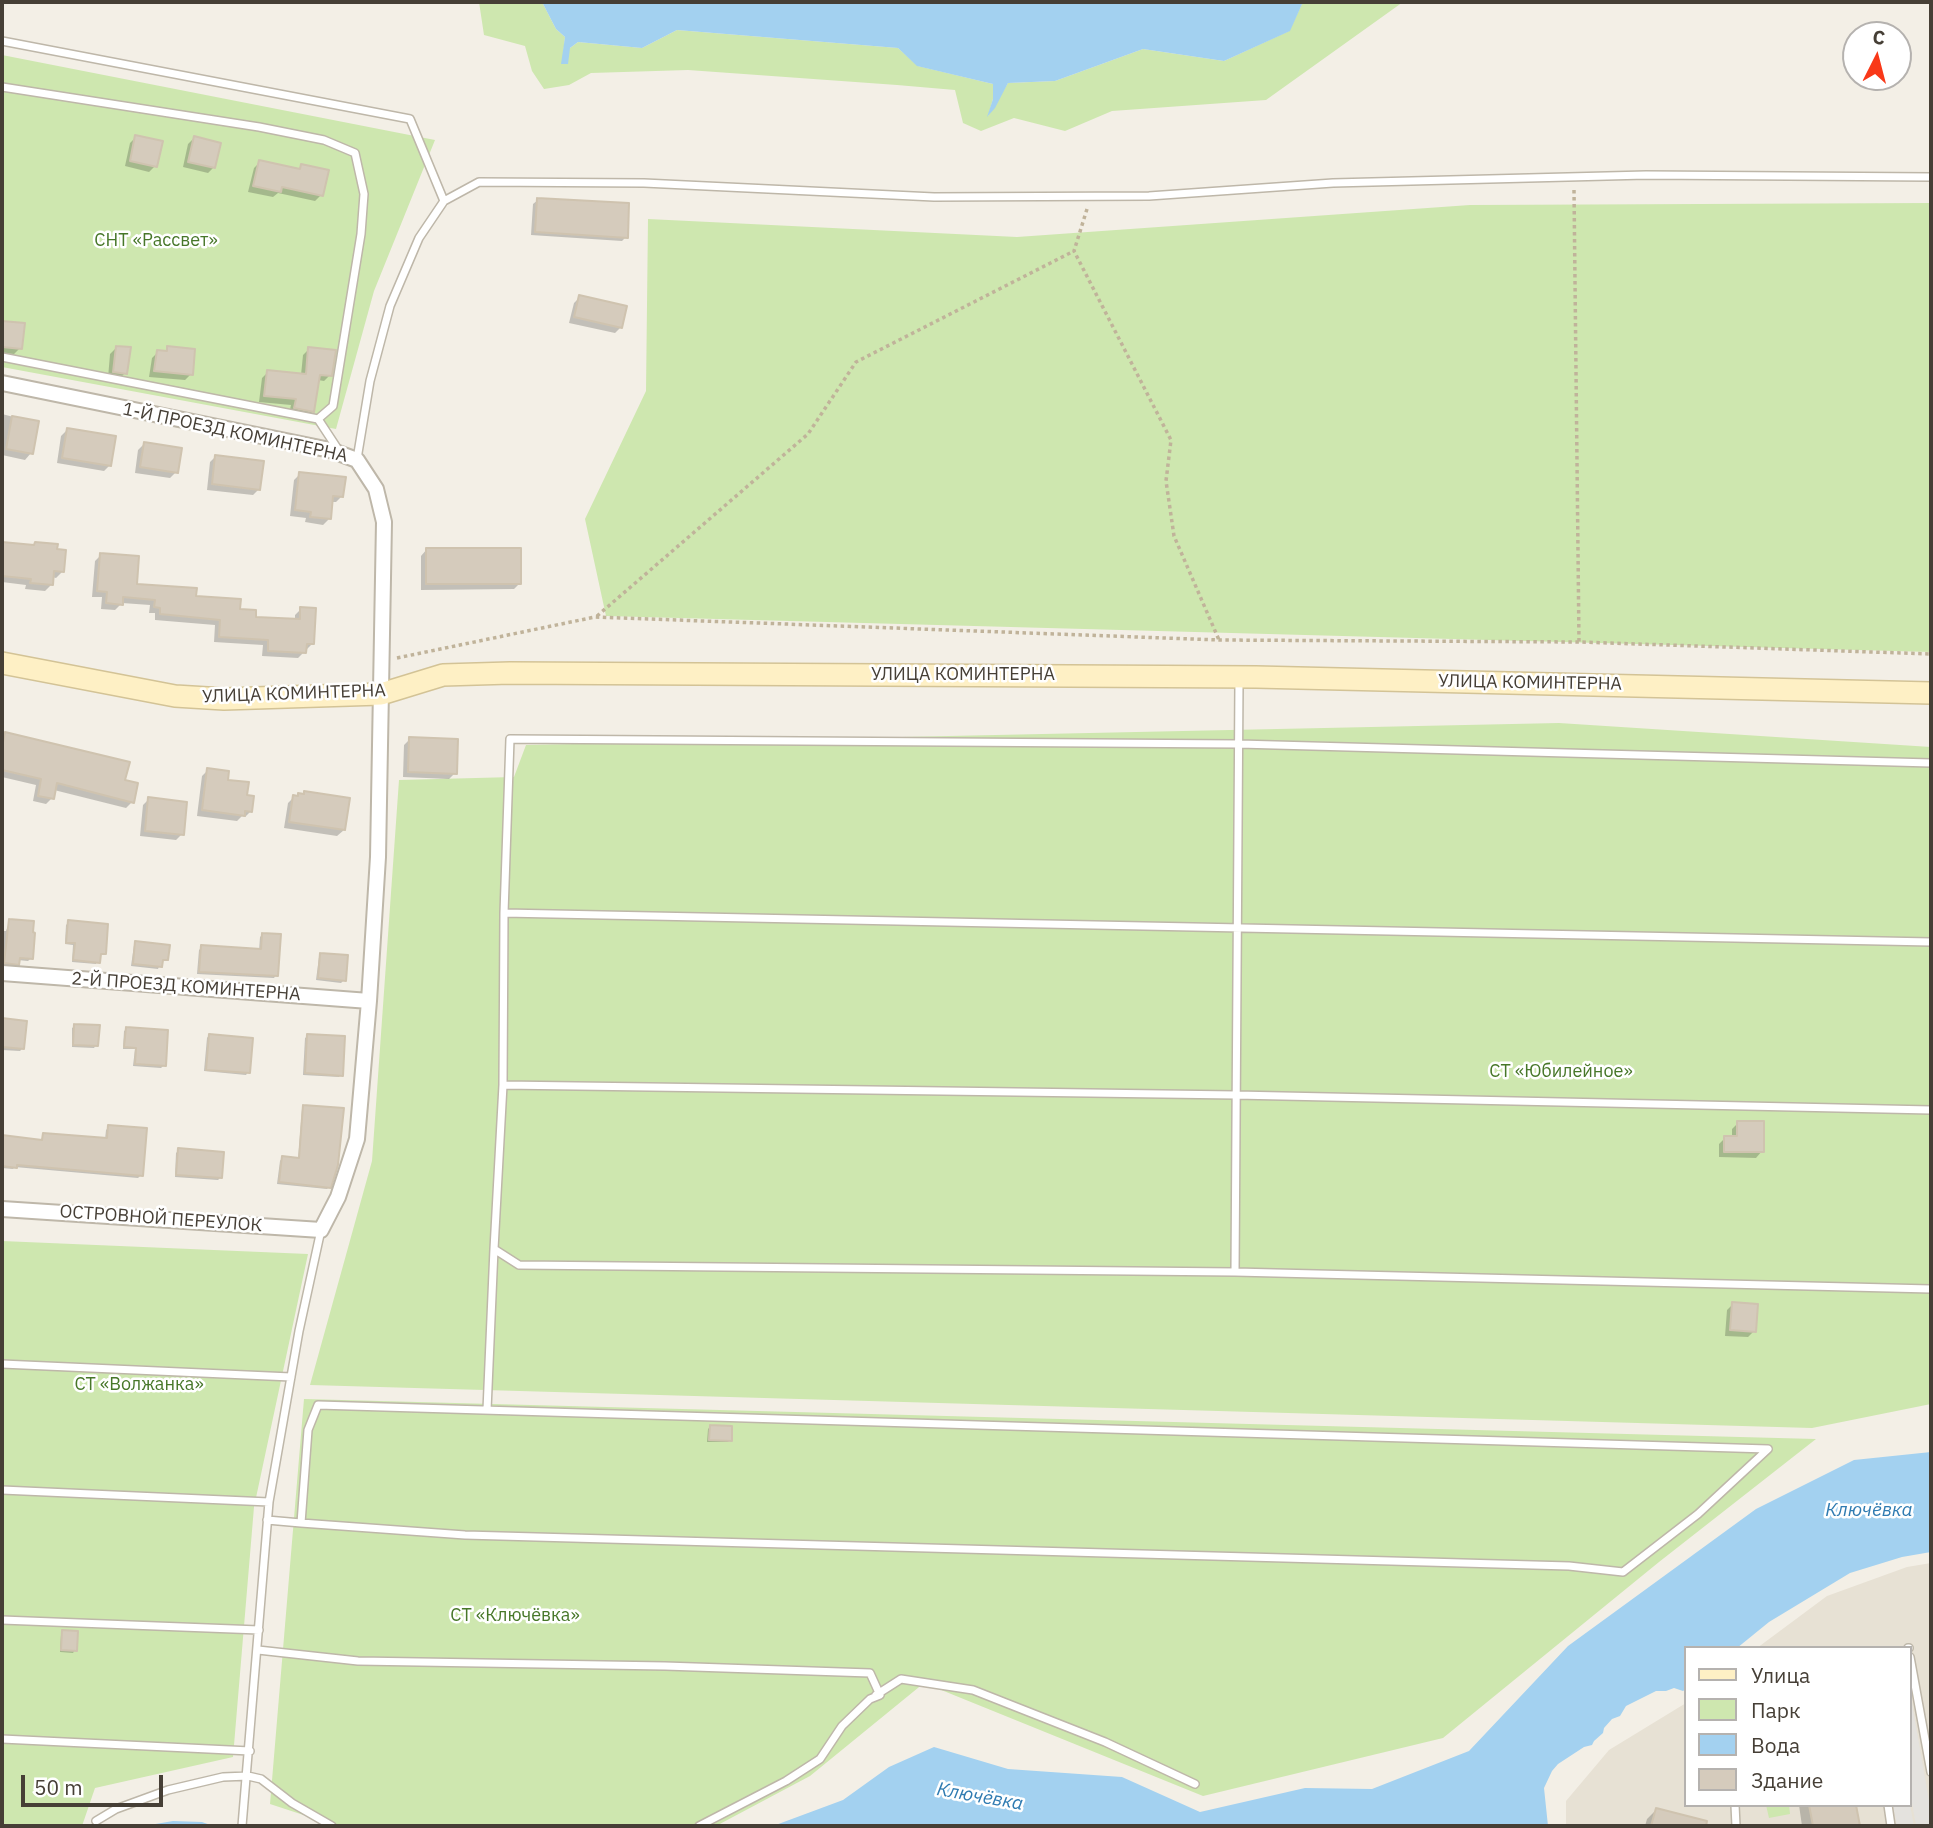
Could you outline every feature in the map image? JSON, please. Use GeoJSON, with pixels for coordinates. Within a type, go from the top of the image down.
{"type":"FeatureCollection","features":[{"type":"Feature","properties":{"kind":"street","name":"1-Й ПРОЕЗД КОМИНТЕРНА"},"geometry":{"type":"LineString","coordinates":[[2,383],[330,450],[357,460],[376,489],[384,522],[379,857],[369,1001],[357,1139],[338,1197],[321,1230]]}},
{"type":"Feature","properties":{"kind":"street","name":"УЛИЦА КОМИНТЕРНА"},"geometry":{"type":"LineString","coordinates":[[2,663],[175,696],[224,699],[381,694],[443,676],[510,673],[1239,677],[1931,692]]}},
{"type":"Feature","properties":{"kind":"street","name":"2-Й ПРОЕЗД КОМИНТЕРНА"},"geometry":{"type":"LineString","coordinates":[[2,973],[369,1001]]}},
{"type":"Feature","properties":{"kind":"street","name":"ОСТРОВНОЙ ПЕРЕУЛОК"},"geometry":{"type":"LineString","coordinates":[[2,1209],[321,1230]]}},
{"type":"Feature","properties":{"kind":"lane"},"geometry":{"type":"LineString","coordinates":[[2,41],[410,119],[444,201]]}},
{"type":"Feature","properties":{"kind":"lane"},"geometry":{"type":"LineString","coordinates":[[2,87],[259,127],[324,140],[355,153],[364,194],[361,234],[333,406],[318,419]]}},
{"type":"Feature","properties":{"kind":"lane"},"geometry":{"type":"LineString","coordinates":[[357,460],[370,381],[390,306],[419,238],[444,201],[479,182],[644,183],[934,197],[1149,196],[1333,183],[1646,175],[1931,177]]}},
{"type":"Feature","properties":{"kind":"lane"},"geometry":{"type":"LineString","coordinates":[[2,357],[318,419],[342,454]]}},
{"type":"Feature","properties":{"kind":"lane"},"geometry":{"type":"LineString","coordinates":[[1235,1272],[1239,677]]}},
{"type":"Feature","properties":{"kind":"lane"},"geometry":{"type":"LineString","coordinates":[[488,1410],[503,1085],[504,913],[510,739],[1239,744],[1931,763]]}},
{"type":"Feature","properties":{"kind":"lane"},"geometry":{"type":"LineString","coordinates":[[504,913],[1237,926],[1931,943]]}},
{"type":"Feature","properties":{"kind":"lane"},"geometry":{"type":"LineString","coordinates":[[503,1085],[1236,1095],[1931,1110]]}},
{"type":"Feature","properties":{"kind":"lane"},"geometry":{"type":"LineString","coordinates":[[242,1826],[269,1502],[321,1230]]}},
{"type":"Feature","properties":{"kind":"lane"},"geometry":{"type":"LineString","coordinates":[[494,1249],[519,1265],[1235,1272],[1931,1289]]}},
{"type":"Feature","properties":{"kind":"lane"},"geometry":{"type":"LineString","coordinates":[[2,1364],[291,1377]]}},
{"type":"Feature","properties":{"kind":"lane"},"geometry":{"type":"LineString","coordinates":[[267,1520],[301,1523],[465,1535],[1555,1565],[1623,1572],[1698,1514],[1757,1456],[1768,1449],[318,1405],[308,1430],[301,1523]]}},
{"type":"Feature","properties":{"kind":"lane"},"geometry":{"type":"LineString","coordinates":[[2,1490],[269,1502]]}},
{"type":"Feature","properties":{"kind":"lane"},"geometry":{"type":"LineString","coordinates":[[2,1620],[259,1630]]}},
{"type":"Feature","properties":{"kind":"lane"},"geometry":{"type":"LineString","coordinates":[[258,1650],[358,1661],[665,1666],[870,1673],[879,1693]]}},
{"type":"Feature","properties":{"kind":"lane"},"geometry":{"type":"LineString","coordinates":[[1912,1668],[1931,1772]]}},
{"type":"Feature","properties":{"kind":"lane"},"geometry":{"type":"LineString","coordinates":[[699,1826],[786,1781],[820,1759],[842,1726],[870,1699],[901,1679],[973,1690],[1105,1742],[1195,1784]]}},
{"type":"Feature","properties":{"kind":"lane"},"geometry":{"type":"LineString","coordinates":[[2,1739],[250,1751]]}},
{"type":"Feature","properties":{"kind":"lane"},"geometry":{"type":"LineString","coordinates":[[96,1821],[116,1809],[168,1790],[223,1777],[248,1776],[261,1779],[292,1803],[332,1826]]}},
{"type":"Feature","properties":{"kind":"lane"},"geometry":{"type":"LineString","coordinates":[[1735,1807],[1736,1826]]}},
{"type":"Feature","properties":{"kind":"lane"},"geometry":{"type":"LineString","coordinates":[[1888,1807],[1891,1826]]}},
{"type":"Feature","properties":{"kind":"path"},"geometry":{"type":"LineString","coordinates":[[1574,177],[1579,642]]}},
{"type":"Feature","properties":{"kind":"path"},"geometry":{"type":"LineString","coordinates":[[1091,196],[1074,251],[1171,439],[1166,481],[1174,536],[1219,640]]}},
{"type":"Feature","properties":{"kind":"path"},"geometry":{"type":"LineString","coordinates":[[596,617],[808,434],[856,362],[1074,251]]}},
{"type":"Feature","properties":{"kind":"path"},"geometry":{"type":"LineString","coordinates":[[381,662],[596,617],[1219,640],[1579,642],[1931,654]]}},
{"type":"Feature","properties":{"kind":"shaded area"},"geometry":{"type":"Polygon","coordinates":[[[1931,1563],[1931,1826],[1566,1826],[1566,1801],[1609,1750],[1685,1704],[1685,1807],[1912,1807],[1912,1646],[1760,1646],[1827,1596],[1907,1567],[1931,1563]]]}},
{"type":"Feature","properties":{"kind":"shaded area"},"geometry":{"type":"Polygon","coordinates":[[[1912,1703],[1931,1812],[1931,1826],[1916,1826],[1912,1803],[1912,1703]]]}},
{"type":"Feature","properties":{"kind":"shaded area"},"geometry":{"type":"Polygon","coordinates":[[[1893,1807],[1910,1807],[1914,1826],[1897,1826],[1893,1807]]]}},
{"type":"Feature","properties":{"kind":"green space"},"geometry":{"type":"Polygon","coordinates":[[[479,2],[542,2],[556,29],[565,37],[562,64],[570,48],[578,42],[642,48],[677,30],[898,48],[918,66],[993,84],[993,99],[988,116],[1008,83],[1055,81],[1143,49],[1224,61],[1289,31],[1303,2],[1403,2],[1266,100],[1112,111],[1065,131],[1014,118],[981,131],[963,123],[955,90],[688,70],[591,73],[569,85],[544,89],[532,71],[525,46],[484,35],[479,2]]]}},
{"type":"Feature","properties":{"kind":"green space","name":"СНТ «Рассвет»"},"geometry":{"type":"Polygon","coordinates":[[[2,55],[435,140],[374,291],[336,429],[2,367],[2,55]]]}},
{"type":"Feature","properties":{"kind":"green space"},"geometry":{"type":"Polygon","coordinates":[[[1931,203],[1931,652],[606,616],[585,519],[646,391],[648,219],[1017,237],[1470,205],[1931,203]]]}},
{"type":"Feature","properties":{"kind":"green space","name":"СТ «Юбилейное»"},"geometry":{"type":"Polygon","coordinates":[[[1559,723],[1931,747],[1931,1404],[1812,1428],[310,1385],[372,1161],[399,780],[514,777],[526,745],[1559,723]]]}},
{"type":"Feature","properties":{"kind":"green space","name":"СТ «Волжанка»"},"geometry":{"type":"Polygon","coordinates":[[[2,1241],[308,1254],[254,1507],[233,1757],[95,1788],[82,1826],[2,1826],[2,1241]]]}},
{"type":"Feature","properties":{"kind":"green space","name":"СТ «Ключёвка»"},"geometry":{"type":"Polygon","coordinates":[[[304,1399],[1816,1439],[1659,1562],[1443,1738],[1203,1796],[924,1683],[810,1776],[716,1826],[337,1826],[270,1804],[304,1399]]]}},
{"type":"Feature","properties":{"kind":"green space"},"geometry":{"type":"Polygon","coordinates":[[[1766,1807],[1789,1807],[1790,1814],[1769,1818],[1766,1807]]]}},
{"type":"Feature","properties":{"kind":"water"},"geometry":{"type":"Polygon","coordinates":[[[542,2],[1303,2],[1290,31],[1224,61],[1143,49],[1055,81],[1008,83],[987,117],[993,99],[993,84],[917,66],[898,48],[677,30],[642,48],[578,42],[570,48],[568,64],[561,64],[565,37],[556,29],[542,2]]]}},
{"type":"Feature","properties":{"kind":"water","name":"Ключёвка"},"geometry":{"type":"Polygon","coordinates":[[[1931,1452],[1931,1552],[1902,1557],[1850,1573],[1769,1622],[1739,1646],[1685,1646],[1685,1690],[1674,1688],[1656,1691],[1626,1706],[1620,1716],[1612,1719],[1604,1728],[1592,1745],[1584,1747],[1552,1771],[1544,1788],[1548,1826],[773,1826],[843,1800],[889,1767],[934,1747],[1008,1769],[1122,1777],[1200,1812],[1305,1788],[1372,1789],[1469,1751],[1568,1646],[1756,1509],[1854,1460],[1931,1452]]]}},
{"type":"Feature","properties":{"kind":"water"},"geometry":{"type":"Polygon","coordinates":[[[173,1821],[202,1822],[213,1826],[144,1826],[173,1821]]]}},
{"type":"Feature","properties":{"kind":"building"},"geometry":{"type":"Polygon","coordinates":[[[135,135],[163,141],[157,167],[130,161],[135,135]]]}},
{"type":"Feature","properties":{"kind":"building"},"geometry":{"type":"Polygon","coordinates":[[[194,136],[221,143],[215,168],[188,162],[194,136]]]}},
{"type":"Feature","properties":{"kind":"building"},"geometry":{"type":"Polygon","coordinates":[[[259,160],[300,169],[301,164],[329,170],[323,196],[282,187],[281,192],[253,186],[259,160]]]}},
{"type":"Feature","properties":{"kind":"building"},"geometry":{"type":"Polygon","coordinates":[[[537,198],[629,203],[628,238],[535,232],[537,198]]]}},
{"type":"Feature","properties":{"kind":"building"},"geometry":{"type":"Polygon","coordinates":[[[579,295],[627,306],[622,328],[574,317],[579,295]]]}},
{"type":"Feature","properties":{"kind":"building"},"geometry":{"type":"Polygon","coordinates":[[[2,321],[25,323],[22,349],[2,347],[2,321]]]}},
{"type":"Feature","properties":{"kind":"building"},"geometry":{"type":"Polygon","coordinates":[[[116,346],[131,347],[127,374],[113,372],[116,346]]]}},
{"type":"Feature","properties":{"kind":"building"},"geometry":{"type":"Polygon","coordinates":[[[167,346],[195,349],[193,375],[154,371],[157,350],[167,351],[167,346]]]}},
{"type":"Feature","properties":{"kind":"building"},"geometry":{"type":"Polygon","coordinates":[[[308,347],[336,350],[332,376],[320,375],[314,412],[294,408],[296,399],[264,396],[267,370],[306,374],[308,347]]]}},
{"type":"Feature","properties":{"kind":"building"},"geometry":{"type":"Polygon","coordinates":[[[12,416],[39,421],[33,454],[6,449],[12,416]]]}},
{"type":"Feature","properties":{"kind":"building"},"geometry":{"type":"Polygon","coordinates":[[[67,428],[116,436],[111,466],[62,458],[67,428]]]}},
{"type":"Feature","properties":{"kind":"building"},"geometry":{"type":"Polygon","coordinates":[[[144,442],[182,448],[178,473],[140,467],[144,442]]]}},
{"type":"Feature","properties":{"kind":"building"},"geometry":{"type":"Polygon","coordinates":[[[215,455],[264,461],[260,490],[212,484],[215,455]]]}},
{"type":"Feature","properties":{"kind":"building"},"geometry":{"type":"Polygon","coordinates":[[[299,472],[346,477],[343,497],[333,496],[331,519],[310,517],[311,512],[295,510],[299,472]]]}},
{"type":"Feature","properties":{"kind":"building"},"geometry":{"type":"Polygon","coordinates":[[[2,542],[58,544],[57,549],[66,550],[64,572],[54,571],[53,585],[2,576],[2,542]]]}},
{"type":"Feature","properties":{"kind":"building"},"geometry":{"type":"Polygon","coordinates":[[[426,548],[521,548],[521,584],[426,584],[426,548]]]}},
{"type":"Feature","properties":{"kind":"building"},"geometry":{"type":"Polygon","coordinates":[[[100,553],[139,556],[137,584],[197,588],[196,596],[241,599],[240,609],[256,610],[256,617],[300,619],[300,607],[316,608],[314,644],[307,644],[306,653],[268,651],[268,640],[219,637],[220,620],[160,614],[160,608],[154,607],[155,600],[123,597],[123,605],[106,603],[107,592],[97,591],[100,553]]]}},
{"type":"Feature","properties":{"kind":"building"},"geometry":{"type":"Polygon","coordinates":[[[5,732],[130,762],[125,780],[138,783],[134,803],[57,783],[54,799],[38,796],[41,779],[2,770],[5,732]]]}},
{"type":"Feature","properties":{"kind":"building"},"geometry":{"type":"Polygon","coordinates":[[[409,737],[458,739],[457,774],[408,772],[409,737]]]}},
{"type":"Feature","properties":{"kind":"building"},"geometry":{"type":"Polygon","coordinates":[[[207,768],[229,771],[228,780],[249,782],[247,795],[254,796],[252,812],[245,811],[245,816],[202,810],[207,768]]]}},
{"type":"Feature","properties":{"kind":"building"},"geometry":{"type":"Polygon","coordinates":[[[304,791],[350,798],[345,830],[289,822],[293,795],[304,794],[304,791]]]}},
{"type":"Feature","properties":{"kind":"building"},"geometry":{"type":"Polygon","coordinates":[[[148,797],[187,802],[184,835],[145,831],[148,797]]]}},
{"type":"Feature","properties":{"kind":"building"},"geometry":{"type":"Polygon","coordinates":[[[9,919],[34,921],[33,959],[20,958],[19,965],[4,963],[9,919]]]}},
{"type":"Feature","properties":{"kind":"building"},"geometry":{"type":"Polygon","coordinates":[[[68,920],[108,924],[106,954],[101,954],[100,963],[73,960],[75,943],[66,943],[68,920]]]}},
{"type":"Feature","properties":{"kind":"building"},"geometry":{"type":"Polygon","coordinates":[[[262,933],[281,934],[278,976],[199,972],[201,945],[261,949],[262,933]]]}},
{"type":"Feature","properties":{"kind":"building"},"geometry":{"type":"Polygon","coordinates":[[[135,941],[170,945],[168,960],[163,960],[162,967],[133,964],[135,941]]]}},
{"type":"Feature","properties":{"kind":"building"},"geometry":{"type":"Polygon","coordinates":[[[320,953],[348,955],[346,981],[318,978],[320,953]]]}},
{"type":"Feature","properties":{"kind":"building"},"geometry":{"type":"Polygon","coordinates":[[[2,1018],[27,1021],[24,1049],[2,1047],[2,1018]]]}},
{"type":"Feature","properties":{"kind":"building"},"geometry":{"type":"Polygon","coordinates":[[[74,1024],[100,1025],[98,1046],[73,1045],[74,1024]]]}},
{"type":"Feature","properties":{"kind":"building"},"geometry":{"type":"Polygon","coordinates":[[[126,1027],[168,1030],[166,1066],[135,1064],[136,1048],[124,1047],[126,1027]]]}},
{"type":"Feature","properties":{"kind":"building"},"geometry":{"type":"Polygon","coordinates":[[[209,1034],[253,1038],[250,1073],[206,1070],[209,1034]]]}},
{"type":"Feature","properties":{"kind":"building"},"geometry":{"type":"Polygon","coordinates":[[[307,1034],[345,1036],[343,1076],[305,1073],[307,1034]]]}},
{"type":"Feature","properties":{"kind":"building"},"geometry":{"type":"Polygon","coordinates":[[[303,1105],[344,1108],[338,1165],[331,1188],[279,1182],[282,1156],[299,1158],[303,1105]]]}},
{"type":"Feature","properties":{"kind":"building"},"geometry":{"type":"Polygon","coordinates":[[[1737,1121],[1764,1121],[1764,1152],[1724,1152],[1724,1136],[1737,1136],[1737,1121]]]}},
{"type":"Feature","properties":{"kind":"building"},"geometry":{"type":"Polygon","coordinates":[[[108,1125],[147,1128],[143,1176],[2,1166],[2,1135],[42,1140],[43,1133],[107,1138],[108,1125]]]}},
{"type":"Feature","properties":{"kind":"building"},"geometry":{"type":"Polygon","coordinates":[[[178,1148],[224,1152],[222,1178],[176,1175],[178,1148]]]}},
{"type":"Feature","properties":{"kind":"building"},"geometry":{"type":"Polygon","coordinates":[[[1732,1302],[1758,1304],[1756,1332],[1730,1330],[1732,1302]]]}},
{"type":"Feature","properties":{"kind":"building"},"geometry":{"type":"Polygon","coordinates":[[[710,1425],[732,1426],[732,1441],[709,1440],[710,1425]]]}},
{"type":"Feature","properties":{"kind":"building"},"geometry":{"type":"Polygon","coordinates":[[[62,1630],[78,1631],[77,1651],[61,1650],[62,1630]]]}},
{"type":"Feature","properties":{"kind":"building"},"geometry":{"type":"Polygon","coordinates":[[[1809,1807],[1856,1807],[1860,1826],[1813,1826],[1809,1807]]]}},
{"type":"Feature","properties":{"kind":"building"},"geometry":{"type":"Polygon","coordinates":[[[1656,1808],[1707,1821],[1706,1826],[1651,1826],[1656,1808]]]}}]}
